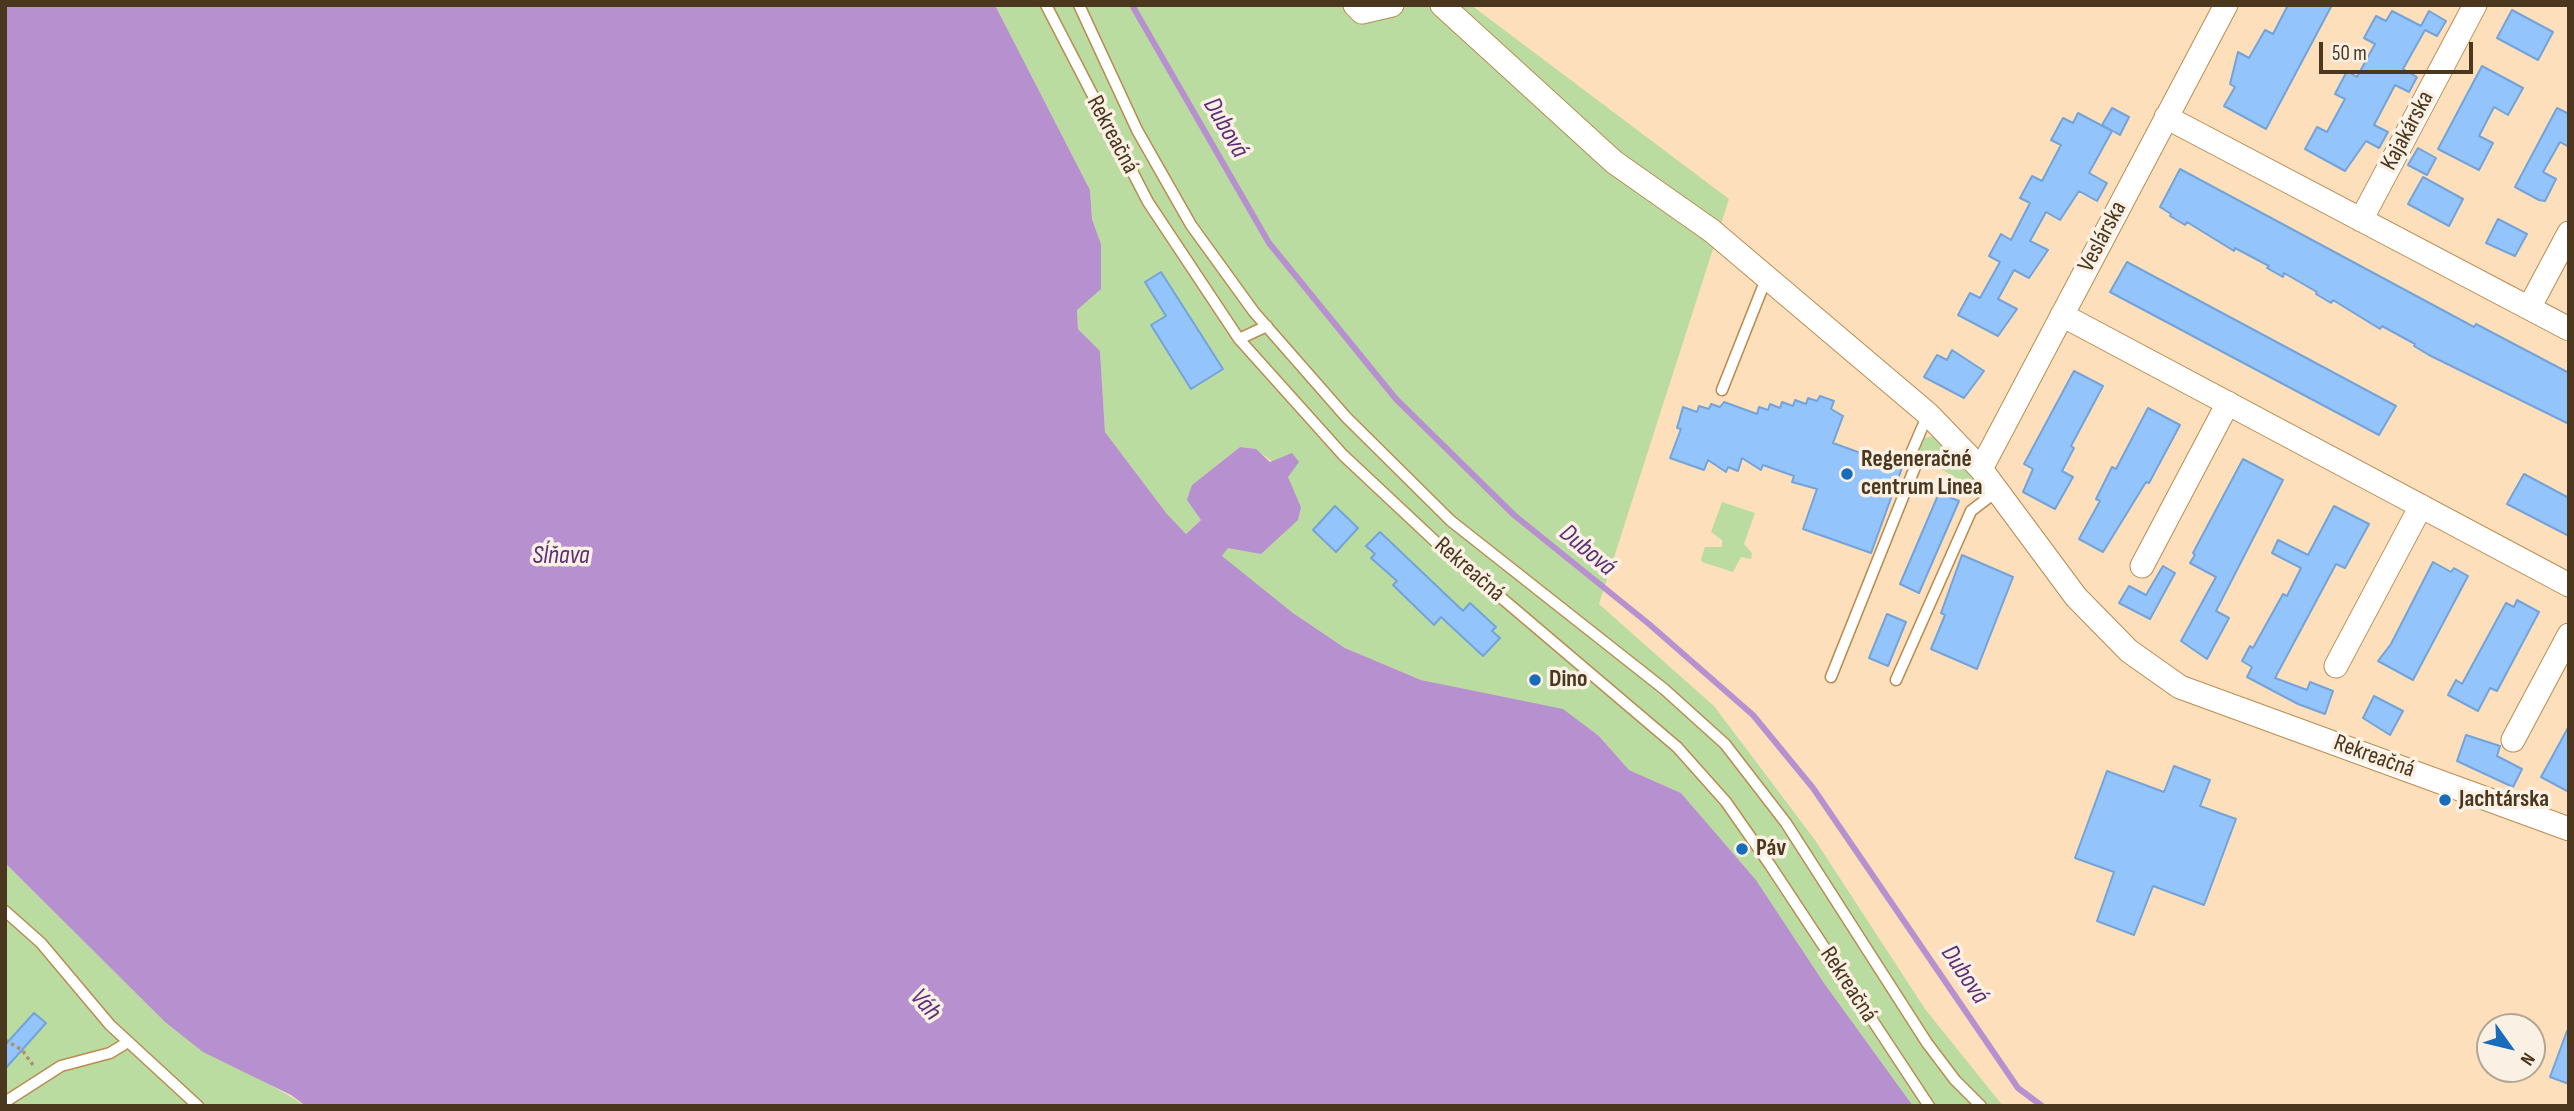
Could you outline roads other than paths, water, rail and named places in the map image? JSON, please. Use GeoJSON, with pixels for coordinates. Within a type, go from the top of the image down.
{"type":"FeatureCollection","features":[{"type":"Feature","properties":{"kind":"street"},"geometry":{"type":"LineString","coordinates":[[1355,5],[1362,12],[1392,5]]}},
{"type":"Feature","properties":{"kind":"street","name":"Rekreačná"},"geometry":{"type":"LineString","coordinates":[[1442,5],[1614,162],[1712,231],[1928,414],[1981,469],[2076,597],[2129,651],[2180,687],[2569,829]]}},
{"type":"Feature","properties":{"kind":"street","name":"Veslárska"},"geometry":{"type":"LineString","coordinates":[[1981,469],[2226,5]]}},
{"type":"Feature","properties":{"kind":"street","name":"Kajakárska"},"geometry":{"type":"LineString","coordinates":[[2361,220],[2475,5]]}},
{"type":"Feature","properties":{"kind":"street"},"geometry":{"type":"LineString","coordinates":[[2166,117],[2569,329]]}},
{"type":"Feature","properties":{"kind":"street"},"geometry":{"type":"LineString","coordinates":[[2529,308],[2569,233]]}},
{"type":"Feature","properties":{"kind":"street"},"geometry":{"type":"LineString","coordinates":[[2062,315],[2569,585]]}},
{"type":"Feature","properties":{"kind":"street"},"geometry":{"type":"LineString","coordinates":[[2143,566],[2228,403]]}},
{"type":"Feature","properties":{"kind":"street"},"geometry":{"type":"LineString","coordinates":[[2336,667],[2421,506]]}},
{"type":"Feature","properties":{"kind":"street"},"geometry":{"type":"LineString","coordinates":[[2513,740],[2569,635]]}},
{"type":"Feature","properties":{"kind":"lane","name":"Rekreačná"},"geometry":{"type":"LineString","coordinates":[[1046,5],[1136,182],[1239,339],[1343,455],[1438,544],[1677,747],[1726,802],[1929,1106]]}},
{"type":"Feature","properties":{"kind":"lane"},"geometry":{"type":"LineString","coordinates":[[1079,5],[1137,130],[1191,225],[1267,326],[1346,417],[1451,522],[1664,689],[1725,744],[1751,775],[1815,866],[1927,1043],[1955,1080],[1981,1106]]}},
{"type":"Feature","properties":{"kind":"lane"},"geometry":{"type":"LineString","coordinates":[[1722,390],[1766,279]]}},
{"type":"Feature","properties":{"kind":"lane"},"geometry":{"type":"LineString","coordinates":[[1239,339],[1267,326]]}},
{"type":"Feature","properties":{"kind":"lane"},"geometry":{"type":"LineString","coordinates":[[1831,677],[1915,467],[1909,458],[1928,414]]}},
{"type":"Feature","properties":{"kind":"lane"},"geometry":{"type":"LineString","coordinates":[[1896,680],[1971,511],[1997,491]]}},
{"type":"Feature","properties":{"kind":"lane"},"geometry":{"type":"LineString","coordinates":[[5,911],[41,943],[128,1042],[198,1106]]}},
{"type":"Feature","properties":{"kind":"lane"},"geometry":{"type":"LineString","coordinates":[[5,1102],[61,1066],[110,1053],[128,1042]]}},
{"type":"Feature","properties":{"kind":"water","name":"Sĺňava"},"geometry":{"type":"Polygon","coordinates":[[[5,5],[995,5],[1090,190],[1092,219],[1101,244],[1101,289],[1077,310],[1078,329],[1100,351],[1105,432],[1167,514],[1186,534],[1201,520],[1187,500],[1192,485],[1240,447],[1256,449],[1270,462],[1292,453],[1299,462],[1288,477],[1301,507],[1298,520],[1261,554],[1228,548],[1222,556],[1293,613],[1345,648],[1421,680],[1563,709],[1599,736],[1629,770],[1681,793],[1756,880],[1824,983],[1913,1106],[306,1106],[291,1095],[203,1052],[165,1022],[5,863],[5,5]]]}},
{"type":"Feature","properties":{"kind":"waterway","name":"Dubová"},"geometry":{"type":"LineString","coordinates":[[1132,5],[1269,243],[1396,399],[1514,515],[1649,624],[1753,715],[1813,788],[2018,1088],[2042,1106]]}},
{"type":"Feature","properties":{"kind":"place","name":"Regeneračné centrum Linea"},"geometry":{"type":"Point","coordinates":[1847,474]}},
{"type":"Feature","properties":{"kind":"place","name":"Dino"},"geometry":{"type":"Point","coordinates":[1535,680]}},
{"type":"Feature","properties":{"kind":"place","name":"Jachtárska"},"geometry":{"type":"Point","coordinates":[2445,800]}},
{"type":"Feature","properties":{"kind":"place","name":"Páv"},"geometry":{"type":"Point","coordinates":[1742,849]}},
{"type":"Feature","properties":{"kind":"water label","name":"Váh"},"geometry":{"type":"Point","coordinates":[925,1005]}}]}
